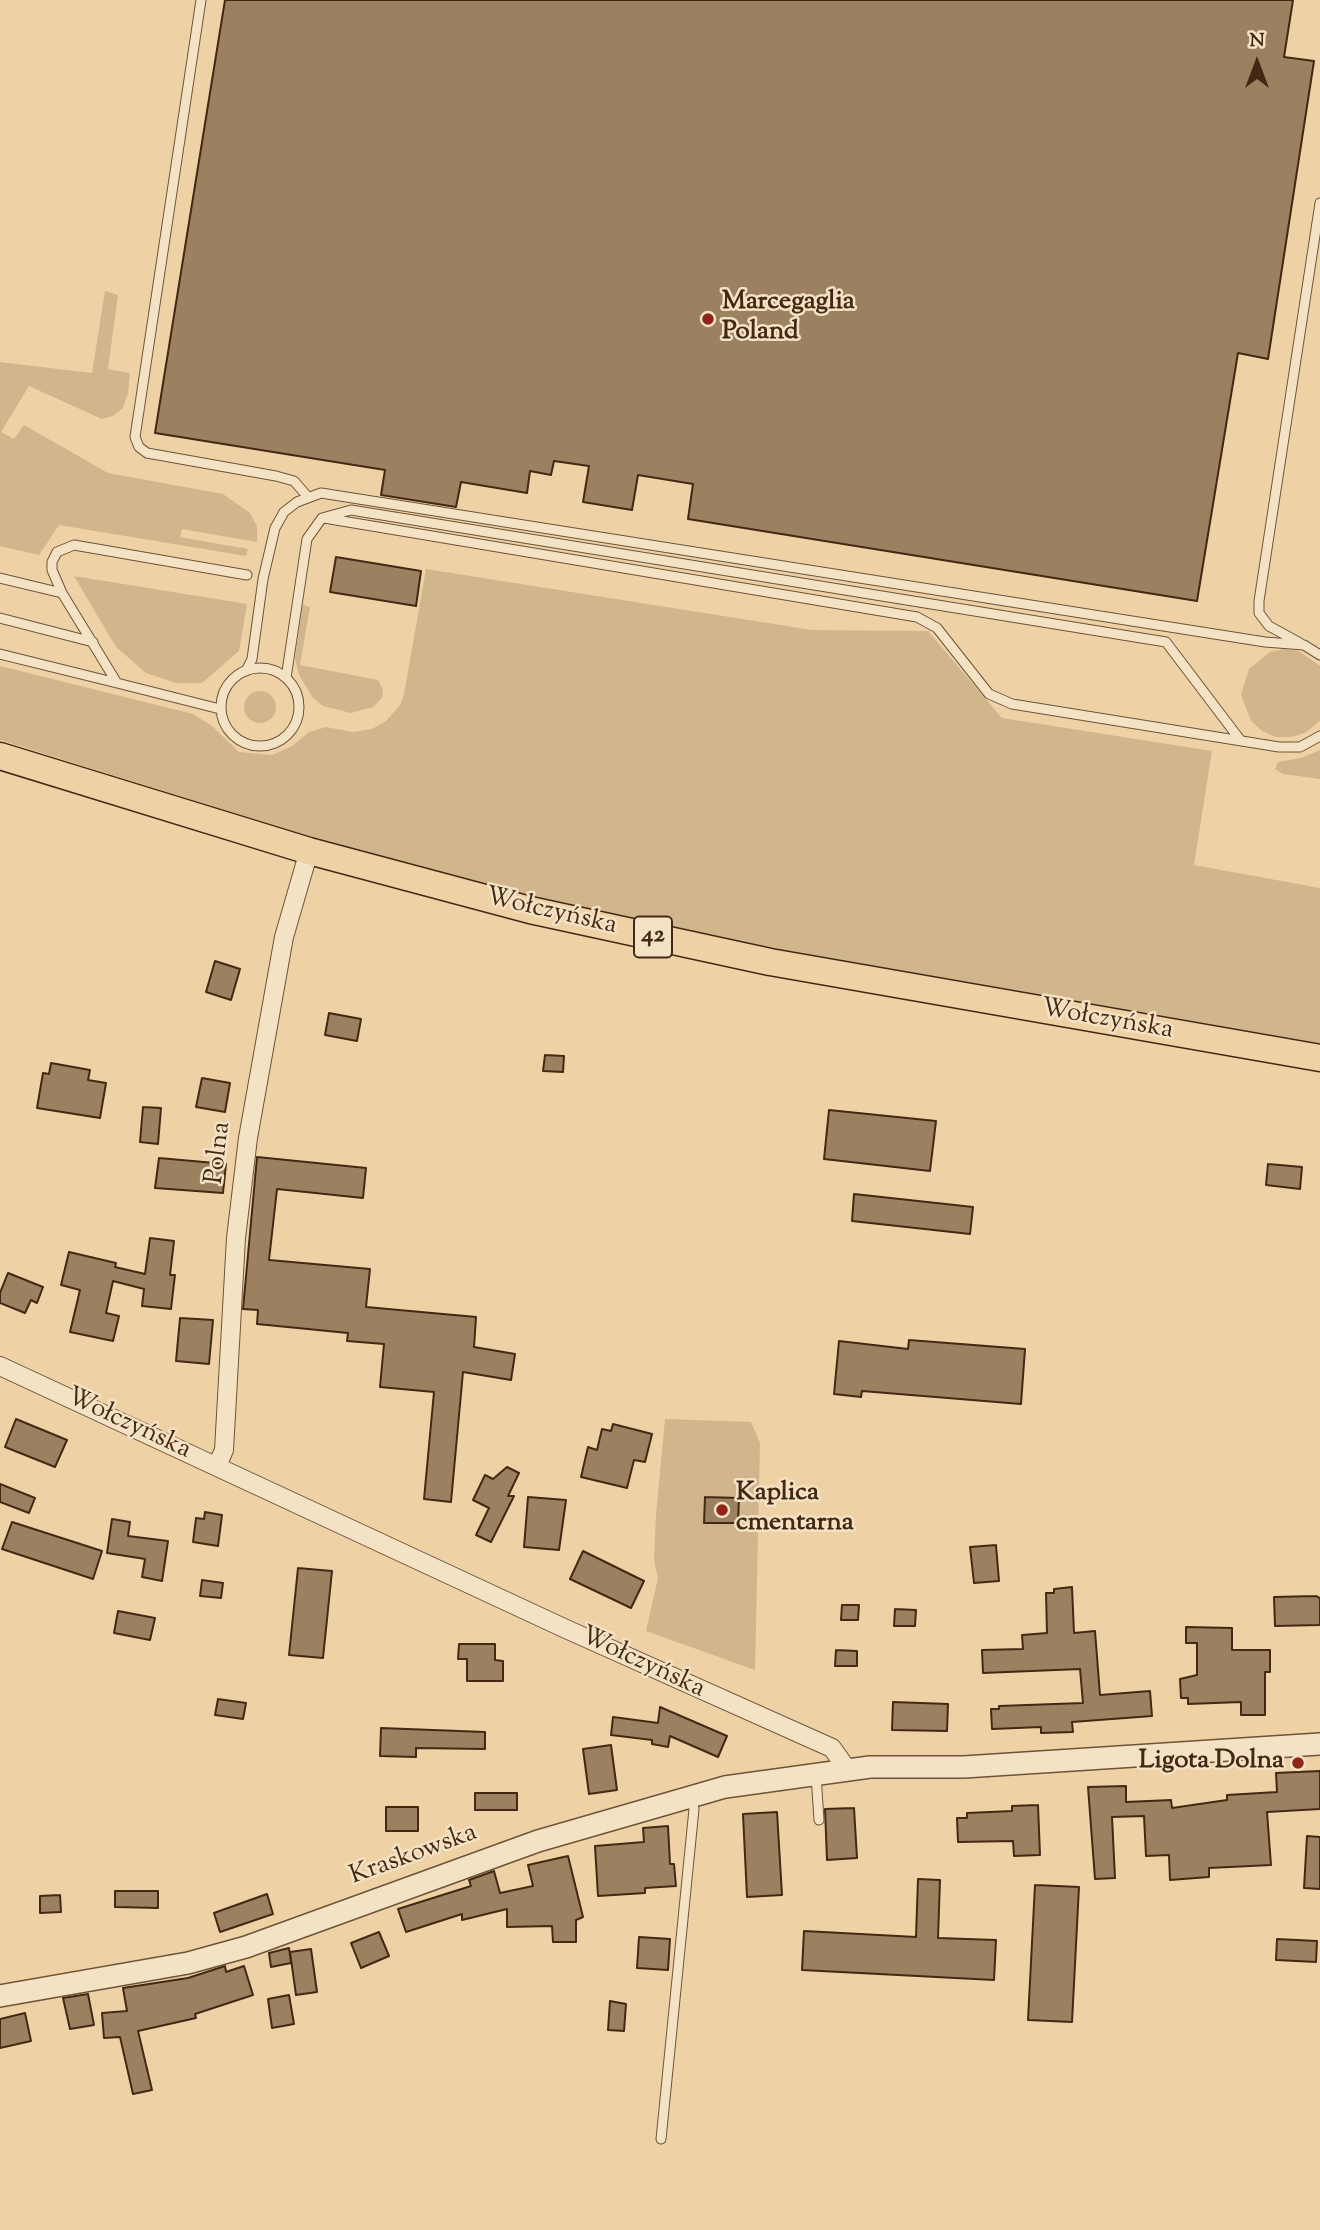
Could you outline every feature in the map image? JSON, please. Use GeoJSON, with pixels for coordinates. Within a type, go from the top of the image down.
{"type":"FeatureCollection","features":[{"type":"Feature","properties":{"kind":"main road","name":"Wołczyńska"},"geometry":{"type":"LineString","coordinates":[[0,756],[309,851],[530,910],[769,962],[1320,1058]]}},
{"type":"Feature","properties":{"kind":"street","name":"Polna"},"geometry":{"type":"LineString","coordinates":[[217,1466],[224,1450],[236,1238],[248,1138],[284,937],[309,851]]}},
{"type":"Feature","properties":{"kind":"street","name":"Wołczyńska"},"geometry":{"type":"LineString","coordinates":[[0,1366],[757,1717],[832,1748],[847,1769]]}},
{"type":"Feature","properties":{"kind":"street"},"geometry":{"type":"LineString","coordinates":[[847,1769],[964,1767],[1320,1744]]}},
{"type":"Feature","properties":{"kind":"street","name":"Kraskowska"},"geometry":{"type":"LineString","coordinates":[[0,1996],[188,1963],[246,1947],[538,1841],[691,1795],[847,1769]]}},
{"type":"Feature","properties":{"kind":"lane"},"geometry":{"type":"LineString","coordinates":[[201,0],[135,437],[139,447],[147,453],[287,478],[308,496]]}},
{"type":"Feature","properties":{"kind":"lane"},"geometry":{"type":"LineString","coordinates":[[1320,203],[1259,601],[1259,613],[1269,626],[1320,655]]}},
{"type":"Feature","properties":{"kind":"lane"},"geometry":{"type":"LineString","coordinates":[[246,671],[267,669],[286,678],[298,697],[298,713],[292,730],[272,744],[260,746],[236,738],[228,729],[220,709],[228,685],[246,671],[252,659],[263,579],[275,528],[284,512],[308,496],[321,493],[1272,643],[1304,645]]}},
{"type":"Feature","properties":{"kind":"lane"},"geometry":{"type":"LineString","coordinates":[[286,678],[307,539],[322,518],[351,510],[1166,642],[1241,741]]}},
{"type":"Feature","properties":{"kind":"lane"},"geometry":{"type":"LineString","coordinates":[[322,518],[917,617],[937,628],[989,694],[997,700],[1291,747],[1310,743],[1320,736]]}},
{"type":"Feature","properties":{"kind":"lane"},"geometry":{"type":"LineString","coordinates":[[117,683],[62,593],[52,570],[52,562],[57,552],[74,545],[247,575]]}},
{"type":"Feature","properties":{"kind":"lane"},"geometry":{"type":"LineString","coordinates":[[0,578],[62,593]]}},
{"type":"Feature","properties":{"kind":"lane"},"geometry":{"type":"LineString","coordinates":[[0,618],[93,642]]}},
{"type":"Feature","properties":{"kind":"lane"},"geometry":{"type":"LineString","coordinates":[[0,654],[220,709]]}},
{"type":"Feature","properties":{"kind":"lane"},"geometry":{"type":"LineString","coordinates":[[816,1773],[819,1820]]}},
{"type":"Feature","properties":{"kind":"lane"},"geometry":{"type":"LineString","coordinates":[[661,2139],[694,1809],[691,1795]]}},
{"type":"Feature","properties":{"kind":"shaded area"},"geometry":{"type":"Polygon","coordinates":[[[105,291],[118,295],[108,369],[130,373],[123,408],[113,416],[102,419],[29,386],[1,432],[14,439],[24,425],[108,473],[223,494],[250,513],[257,526],[257,542],[182,529],[180,537],[248,549],[246,556],[59,525],[39,555],[0,546],[0,362],[92,373],[105,291]]]}},
{"type":"Feature","properties":{"kind":"shaded area"},"geometry":{"type":"Polygon","coordinates":[[[426,569],[812,630],[928,631],[1002,718],[1212,751],[1194,865],[1320,888],[1320,1044],[769,951],[453,881],[0,740],[0,666],[193,714],[212,726],[239,752],[272,755],[292,746],[309,732],[326,727],[353,732],[372,729],[386,721],[400,705],[404,694],[426,569]]]}},
{"type":"Feature","properties":{"kind":"shaded area"},"geometry":{"type":"Polygon","coordinates":[[[74,576],[247,604],[239,651],[202,683],[176,683],[146,673],[116,647],[74,576]]]}},
{"type":"Feature","properties":{"kind":"shaded area"},"geometry":{"type":"Polygon","coordinates":[[[303,605],[310,607],[300,665],[378,680],[383,690],[382,698],[373,707],[351,713],[323,706],[313,698],[299,675],[295,658],[303,605]]]}},
{"type":"Feature","properties":{"kind":"shaded area"},"geometry":{"type":"Polygon","coordinates":[[[1284,649],[1299,651],[1320,666],[1320,721],[1305,733],[1276,737],[1262,731],[1251,721],[1241,695],[1249,669],[1270,652],[1284,649]]]}},
{"type":"Feature","properties":{"kind":"shaded area"},"geometry":{"type":"Polygon","coordinates":[[[260,691],[271,696],[276,707],[271,718],[260,723],[249,718],[244,707],[249,696],[260,691]]]}},
{"type":"Feature","properties":{"kind":"shaded area"},"geometry":{"type":"Polygon","coordinates":[[[1320,750],[1320,779],[1283,774],[1275,769],[1278,762],[1301,758],[1320,750]]]}},
{"type":"Feature","properties":{"kind":"shaded area"},"geometry":{"type":"Polygon","coordinates":[[[665,1419],[751,1422],[760,1443],[755,1670],[646,1631],[658,1578],[654,1560],[656,1514],[665,1419]]]}},
{"type":"Feature","properties":{"kind":"building","name":"Marcegaglia Poland"},"geometry":{"type":"Polygon","coordinates":[[[225,0],[1293,0],[1284,57],[1314,61],[1268,359],[1238,353],[1197,601],[688,519],[693,484],[638,475],[632,510],[583,502],[589,466],[554,461],[551,475],[530,471],[527,493],[461,482],[456,507],[381,495],[385,470],[155,433],[225,0]]]}},
{"type":"Feature","properties":{"kind":"building"},"geometry":{"type":"Polygon","coordinates":[[[336,557],[421,571],[416,606],[330,592],[336,557]]]}},
{"type":"Feature","properties":{"kind":"building"},"geometry":{"type":"Polygon","coordinates":[[[215,961],[240,969],[231,1000],[206,992],[215,961]]]}},
{"type":"Feature","properties":{"kind":"building"},"geometry":{"type":"Polygon","coordinates":[[[329,1013],[361,1019],[357,1041],[325,1035],[329,1013]]]}},
{"type":"Feature","properties":{"kind":"building"},"geometry":{"type":"Polygon","coordinates":[[[545,1055],[564,1056],[563,1072],[543,1071],[545,1055]]]}},
{"type":"Feature","properties":{"kind":"building"},"geometry":{"type":"Polygon","coordinates":[[[51,1063],[90,1070],[88,1080],[106,1083],[100,1118],[37,1108],[43,1073],[49,1074],[51,1063]]]}},
{"type":"Feature","properties":{"kind":"building"},"geometry":{"type":"Polygon","coordinates":[[[202,1078],[230,1083],[225,1112],[196,1107],[202,1078]]]}},
{"type":"Feature","properties":{"kind":"building"},"geometry":{"type":"Polygon","coordinates":[[[143,1107],[161,1108],[158,1144],[140,1142],[143,1107]]]}},
{"type":"Feature","properties":{"kind":"building"},"geometry":{"type":"Polygon","coordinates":[[[829,1110],[936,1121],[930,1171],[824,1159],[829,1110]]]}},
{"type":"Feature","properties":{"kind":"building"},"geometry":{"type":"Polygon","coordinates":[[[257,1157],[366,1168],[363,1198],[277,1189],[269,1260],[370,1269],[366,1307],[476,1317],[474,1347],[515,1354],[511,1380],[463,1372],[451,1502],[424,1499],[434,1392],[380,1387],[384,1344],[347,1341],[348,1333],[257,1324],[258,1310],[243,1309],[257,1157]]]}},
{"type":"Feature","properties":{"kind":"building"},"geometry":{"type":"Polygon","coordinates":[[[159,1158],[226,1164],[223,1193],[155,1188],[159,1158]]]}},
{"type":"Feature","properties":{"kind":"building"},"geometry":{"type":"Polygon","coordinates":[[[1268,1164],[1302,1167],[1300,1189],[1266,1185],[1268,1164]]]}},
{"type":"Feature","properties":{"kind":"building"},"geometry":{"type":"Polygon","coordinates":[[[854,1194],[973,1207],[970,1234],[852,1221],[854,1194]]]}},
{"type":"Feature","properties":{"kind":"building"},"geometry":{"type":"Polygon","coordinates":[[[150,1238],[174,1241],[170,1275],[175,1275],[171,1309],[142,1306],[144,1289],[113,1281],[106,1313],[119,1316],[113,1341],[70,1332],[80,1290],[61,1285],[69,1252],[116,1263],[115,1267],[145,1274],[150,1238]]]}},
{"type":"Feature","properties":{"kind":"building"},"geometry":{"type":"Polygon","coordinates":[[[8,1273],[43,1287],[37,1303],[31,1300],[25,1313],[0,1303],[0,1293],[8,1273]]]}},
{"type":"Feature","properties":{"kind":"building"},"geometry":{"type":"Polygon","coordinates":[[[180,1318],[213,1320],[209,1364],[176,1361],[180,1318]]]}},
{"type":"Feature","properties":{"kind":"building"},"geometry":{"type":"Polygon","coordinates":[[[909,1340],[1025,1349],[1021,1404],[862,1391],[861,1397],[834,1394],[839,1341],[908,1349],[909,1340]]]}},
{"type":"Feature","properties":{"kind":"building"},"geometry":{"type":"Polygon","coordinates":[[[16,1419],[67,1440],[55,1467],[5,1447],[16,1419]]]}},
{"type":"Feature","properties":{"kind":"building"},"geometry":{"type":"Polygon","coordinates":[[[613,1424],[652,1434],[645,1462],[634,1460],[627,1488],[581,1477],[588,1447],[597,1450],[602,1429],[611,1431],[613,1424]]]}},
{"type":"Feature","properties":{"kind":"building"},"geometry":{"type":"Polygon","coordinates":[[[507,1467],[519,1473],[508,1496],[514,1496],[491,1542],[476,1535],[489,1508],[473,1500],[485,1475],[493,1479],[507,1467]]]}},
{"type":"Feature","properties":{"kind":"building"},"geometry":{"type":"Polygon","coordinates":[[[0,1484],[35,1498],[29,1513],[0,1502],[0,1484]]]}},
{"type":"Feature","properties":{"kind":"building"},"geometry":{"type":"Polygon","coordinates":[[[528,1497],[566,1500],[559,1550],[524,1547],[528,1497]]]}},
{"type":"Feature","properties":{"kind":"building","name":"Kaplica cmentarna"},"geometry":{"type":"Polygon","coordinates":[[[705,1497],[739,1498],[738,1523],[704,1523],[705,1497]]]}},
{"type":"Feature","properties":{"kind":"building"},"geometry":{"type":"Polygon","coordinates":[[[205,1512],[222,1515],[218,1546],[193,1542],[196,1518],[204,1519],[205,1512]]]}},
{"type":"Feature","properties":{"kind":"building"},"geometry":{"type":"Polygon","coordinates":[[[112,1519],[130,1522],[128,1536],[168,1541],[162,1581],[142,1577],[145,1559],[107,1553],[112,1519]]]}},
{"type":"Feature","properties":{"kind":"building"},"geometry":{"type":"Polygon","coordinates":[[[12,1522],[102,1551],[93,1579],[2,1549],[12,1522]]]}},
{"type":"Feature","properties":{"kind":"building"},"geometry":{"type":"Polygon","coordinates":[[[996,1545],[999,1581],[974,1583],[970,1547],[996,1545]]]}},
{"type":"Feature","properties":{"kind":"building"},"geometry":{"type":"Polygon","coordinates":[[[583,1551],[644,1581],[631,1608],[570,1579],[583,1551]]]}},
{"type":"Feature","properties":{"kind":"building"},"geometry":{"type":"Polygon","coordinates":[[[298,1568],[332,1571],[323,1658],[289,1655],[298,1568]]]}},
{"type":"Feature","properties":{"kind":"building"},"geometry":{"type":"Polygon","coordinates":[[[202,1580],[223,1583],[221,1598],[200,1596],[202,1580]]]}},
{"type":"Feature","properties":{"kind":"building"},"geometry":{"type":"Polygon","coordinates":[[[1072,1587],[1074,1633],[1095,1631],[1100,1695],[1150,1691],[1152,1716],[1072,1722],[1073,1732],[1041,1733],[1041,1727],[992,1729],[991,1709],[999,1709],[999,1706],[1083,1703],[1080,1669],[983,1673],[982,1650],[1023,1649],[1022,1635],[1047,1633],[1046,1593],[1072,1587]]]}},
{"type":"Feature","properties":{"kind":"building"},"geometry":{"type":"Polygon","coordinates":[[[1274,1597],[1320,1598],[1320,1625],[1275,1626],[1274,1597]]]}},
{"type":"Feature","properties":{"kind":"building"},"geometry":{"type":"Polygon","coordinates":[[[842,1605],[859,1605],[858,1620],[841,1620],[842,1605]]]}},
{"type":"Feature","properties":{"kind":"building"},"geometry":{"type":"Polygon","coordinates":[[[895,1609],[916,1610],[915,1626],[894,1626],[895,1609]]]}},
{"type":"Feature","properties":{"kind":"building"},"geometry":{"type":"Polygon","coordinates":[[[118,1611],[155,1618],[150,1640],[114,1633],[118,1611]]]}},
{"type":"Feature","properties":{"kind":"building"},"geometry":{"type":"Polygon","coordinates":[[[1186,1627],[1232,1628],[1232,1650],[1270,1650],[1270,1672],[1265,1672],[1265,1715],[1241,1715],[1241,1702],[1188,1704],[1188,1698],[1181,1698],[1180,1679],[1197,1675],[1197,1643],[1186,1643],[1186,1627]]]}},
{"type":"Feature","properties":{"kind":"building"},"geometry":{"type":"Polygon","coordinates":[[[459,1644],[495,1644],[495,1660],[503,1661],[503,1681],[467,1681],[467,1659],[458,1659],[459,1644]]]}},
{"type":"Feature","properties":{"kind":"building"},"geometry":{"type":"Polygon","coordinates":[[[836,1650],[857,1651],[857,1666],[835,1666],[836,1650]]]}},
{"type":"Feature","properties":{"kind":"building"},"geometry":{"type":"Polygon","coordinates":[[[218,1699],[246,1703],[243,1719],[215,1715],[218,1699]]]}},
{"type":"Feature","properties":{"kind":"building"},"geometry":{"type":"Polygon","coordinates":[[[893,1702],[948,1704],[947,1731],[892,1730],[893,1702]]]}},
{"type":"Feature","properties":{"kind":"building"},"geometry":{"type":"Polygon","coordinates":[[[660,1707],[727,1736],[718,1757],[670,1736],[668,1747],[652,1744],[652,1740],[611,1735],[613,1717],[658,1723],[660,1707]]]}},
{"type":"Feature","properties":{"kind":"building"},"geometry":{"type":"Polygon","coordinates":[[[381,1728],[485,1732],[485,1749],[416,1748],[416,1757],[380,1756],[381,1728]]]}},
{"type":"Feature","properties":{"kind":"building"},"geometry":{"type":"Polygon","coordinates":[[[611,1745],[617,1790],[589,1794],[583,1749],[611,1745]]]}},
{"type":"Feature","properties":{"kind":"building"},"geometry":{"type":"Polygon","coordinates":[[[1320,1771],[1320,1809],[1267,1812],[1271,1865],[1209,1868],[1209,1877],[1170,1880],[1169,1855],[1146,1856],[1144,1816],[1112,1817],[1115,1878],[1095,1879],[1088,1787],[1126,1786],[1126,1802],[1171,1800],[1172,1808],[1227,1800],[1227,1795],[1277,1792],[1276,1773],[1320,1771]]]}},
{"type":"Feature","properties":{"kind":"building"},"geometry":{"type":"Polygon","coordinates":[[[475,1793],[517,1793],[517,1810],[475,1810],[475,1793]]]}},
{"type":"Feature","properties":{"kind":"building"},"geometry":{"type":"Polygon","coordinates":[[[1038,1805],[1040,1855],[1014,1856],[1013,1841],[958,1842],[957,1818],[967,1818],[967,1813],[1012,1811],[1012,1806],[1038,1805]]]}},
{"type":"Feature","properties":{"kind":"building"},"geometry":{"type":"Polygon","coordinates":[[[386,1807],[418,1807],[418,1831],[386,1831],[386,1807]]]}},
{"type":"Feature","properties":{"kind":"building"},"geometry":{"type":"Polygon","coordinates":[[[854,1808],[857,1858],[827,1860],[825,1809],[854,1808]]]}},
{"type":"Feature","properties":{"kind":"building"},"geometry":{"type":"Polygon","coordinates":[[[777,1812],[782,1895],[747,1897],[743,1814],[777,1812]]]}},
{"type":"Feature","properties":{"kind":"building"},"geometry":{"type":"Polygon","coordinates":[[[668,1826],[670,1864],[674,1864],[676,1886],[645,1888],[645,1893],[598,1896],[595,1846],[644,1842],[643,1828],[668,1826]]]}},
{"type":"Feature","properties":{"kind":"building"},"geometry":{"type":"Polygon","coordinates":[[[1307,1836],[1320,1837],[1320,1889],[1304,1888],[1307,1836]]]}},
{"type":"Feature","properties":{"kind":"building"},"geometry":{"type":"Polygon","coordinates":[[[568,1856],[583,1917],[576,1920],[576,1942],[553,1942],[552,1926],[507,1927],[507,1909],[462,1920],[462,1914],[406,1932],[398,1909],[471,1886],[469,1880],[494,1871],[500,1893],[533,1886],[528,1865],[568,1856]]]}},
{"type":"Feature","properties":{"kind":"building"},"geometry":{"type":"Polygon","coordinates":[[[918,1879],[940,1880],[938,1938],[996,1940],[994,1980],[802,1970],[804,1931],[916,1937],[918,1879]]]}},
{"type":"Feature","properties":{"kind":"building"},"geometry":{"type":"Polygon","coordinates":[[[1035,1885],[1079,1887],[1072,2022],[1028,2020],[1035,1885]]]}},
{"type":"Feature","properties":{"kind":"building"},"geometry":{"type":"Polygon","coordinates":[[[115,1891],[158,1891],[158,1908],[115,1907],[115,1891]]]}},
{"type":"Feature","properties":{"kind":"building"},"geometry":{"type":"Polygon","coordinates":[[[267,1894],[273,1914],[220,1932],[214,1913],[267,1894]]]}},
{"type":"Feature","properties":{"kind":"building"},"geometry":{"type":"Polygon","coordinates":[[[60,1895],[61,1912],[40,1913],[40,1896],[60,1895]]]}},
{"type":"Feature","properties":{"kind":"building"},"geometry":{"type":"Polygon","coordinates":[[[379,1932],[389,1956],[361,1968],[351,1943],[379,1932]]]}},
{"type":"Feature","properties":{"kind":"building"},"geometry":{"type":"Polygon","coordinates":[[[639,1937],[670,1939],[668,1970],[637,1968],[639,1937]]]}},
{"type":"Feature","properties":{"kind":"building"},"geometry":{"type":"Polygon","coordinates":[[[1277,1939],[1317,1941],[1316,1962],[1276,1960],[1277,1939]]]}},
{"type":"Feature","properties":{"kind":"building"},"geometry":{"type":"Polygon","coordinates":[[[289,1948],[291,1963],[271,1967],[269,1953],[289,1948]]]}},
{"type":"Feature","properties":{"kind":"building"},"geometry":{"type":"Polygon","coordinates":[[[311,1949],[317,1992],[296,1995],[290,1952],[311,1949]]]}},
{"type":"Feature","properties":{"kind":"building"},"geometry":{"type":"Polygon","coordinates":[[[225,1966],[226,1972],[244,1966],[253,1995],[195,2014],[196,2018],[138,2031],[152,2090],[133,2094],[120,2037],[104,2038],[102,2013],[127,2011],[123,1988],[188,1978],[225,1966]]]}},
{"type":"Feature","properties":{"kind":"building"},"geometry":{"type":"Polygon","coordinates":[[[88,1994],[94,2025],[70,2029],[63,1998],[88,1994]]]}},
{"type":"Feature","properties":{"kind":"building"},"geometry":{"type":"Polygon","coordinates":[[[289,1995],[294,2024],[272,2028],[268,1999],[289,1995]]]}},
{"type":"Feature","properties":{"kind":"building"},"geometry":{"type":"Polygon","coordinates":[[[610,2001],[626,2004],[624,2031],[608,2030],[610,2001]]]}},
{"type":"Feature","properties":{"kind":"building"},"geometry":{"type":"Polygon","coordinates":[[[25,2013],[31,2041],[0,2048],[0,2019],[25,2013]]]}},
{"type":"Feature","properties":{"kind":"place","name":"Marcegaglia Poland"},"geometry":{"type":"Point","coordinates":[708,319]}},
{"type":"Feature","properties":{"kind":"place","name":"Kaplica cmentarna"},"geometry":{"type":"Point","coordinates":[722,1510]}},
{"type":"Feature","properties":{"kind":"place","name":"Ligota Dolna"},"geometry":{"type":"Point","coordinates":[1298,1763]}}]}
